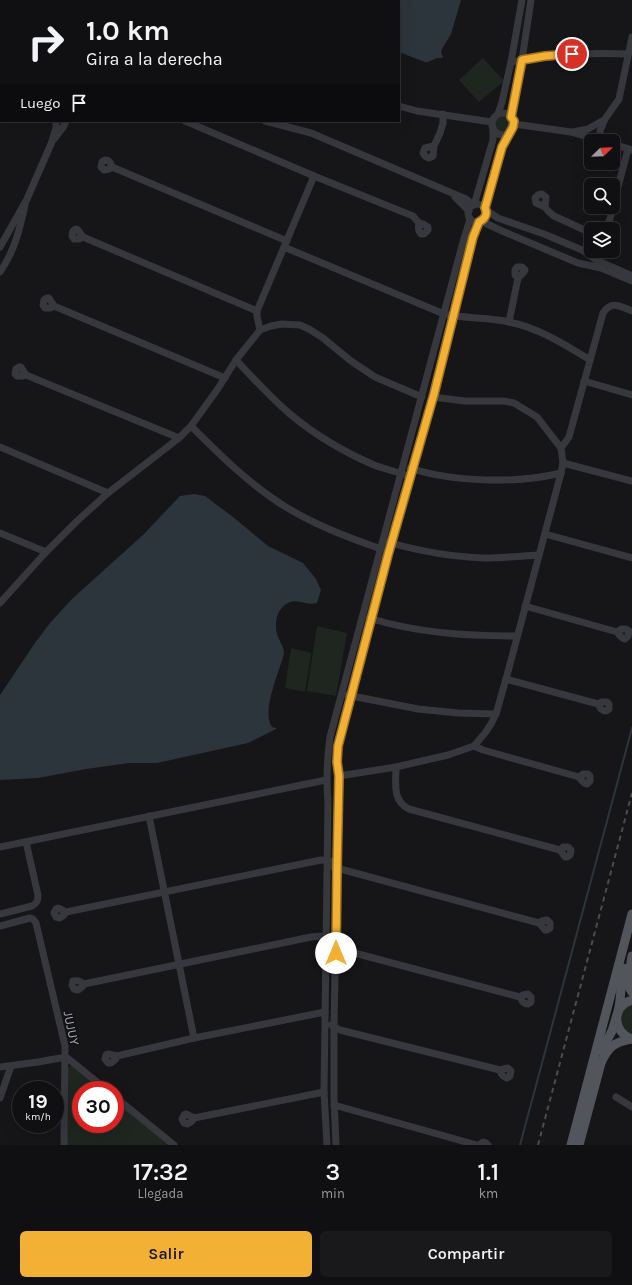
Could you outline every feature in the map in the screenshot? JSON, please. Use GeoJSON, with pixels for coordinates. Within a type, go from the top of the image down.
{"type":"FeatureCollection","features":[{"type":"Feature","properties":{"kind":"main road"},"geometry":{"type":"LineString","coordinates":[[571,1145],[632,914]]}},
{"type":"Feature","properties":{"kind":"main road"},"geometry":{"type":"LineString","coordinates":[[589,1079],[595,1062],[612,1031],[621,997],[622,970],[632,932]]}},
{"type":"Feature","properties":{"kind":"main road"},"geometry":{"type":"LineString","coordinates":[[632,956],[628,986],[632,992]]}},
{"type":"Feature","properties":{"kind":"main road"},"geometry":{"type":"LineString","coordinates":[[632,1000],[623,1004],[617,1013],[616,1020],[619,1030],[627,1037],[632,1039]]}},
{"type":"Feature","properties":{"kind":"main road"},"geometry":{"type":"LineString","coordinates":[[579,1145],[601,1063],[606,1053],[615,1044],[632,1039]]}},
{"type":"Feature","properties":{"kind":"street"},"geometry":{"type":"LineString","coordinates":[[327,1145],[324,1095],[328,802],[326,780],[330,737],[470,219],[469,215],[493,140],[493,125],[502,102],[522,0]]}},
{"type":"Feature","properties":{"kind":"street"},"geometry":{"type":"LineString","coordinates":[[470,219],[474,222],[485,218],[485,209],[502,147],[512,130],[531,0]]}},
{"type":"Feature","properties":{"kind":"street"},"geometry":{"type":"LineString","coordinates":[[600,134],[606,118],[619,99],[629,68],[628,54],[632,37]]}},
{"type":"Feature","properties":{"kind":"street"},"geometry":{"type":"LineString","coordinates":[[511,62],[559,54],[628,54]]}},
{"type":"Feature","properties":{"kind":"street"},"geometry":{"type":"LineString","coordinates":[[400,106],[417,111],[443,114],[493,125]]}},
{"type":"Feature","properties":{"kind":"street"},"geometry":{"type":"LineString","coordinates":[[498,114],[505,113],[513,120],[584,136]]}},
{"type":"Feature","properties":{"kind":"street"},"geometry":{"type":"LineString","coordinates":[[434,146],[443,123],[443,114]]}},
{"type":"Feature","properties":{"kind":"street"},"geometry":{"type":"LineString","coordinates":[[571,132],[588,129],[606,118]]}},
{"type":"Feature","properties":{"kind":"street"},"geometry":{"type":"LineString","coordinates":[[14,247],[0,244],[26,199],[51,144],[56,128],[56,122]]}},
{"type":"Feature","properties":{"kind":"street"},"geometry":{"type":"LineString","coordinates":[[51,144],[66,122]]}},
{"type":"Feature","properties":{"kind":"street"},"geometry":{"type":"LineString","coordinates":[[187,122],[412,216],[419,223]]}},
{"type":"Feature","properties":{"kind":"street"},"geometry":{"type":"LineString","coordinates":[[269,122],[311,133],[466,199],[472,207]]}},
{"type":"Feature","properties":{"kind":"street"},"geometry":{"type":"LineString","coordinates":[[493,125],[495,131],[500,134],[504,135],[510,132]]}},
{"type":"Feature","properties":{"kind":"street"},"geometry":{"type":"LineString","coordinates":[[620,146],[630,149],[620,183]]}},
{"type":"Feature","properties":{"kind":"street"},"geometry":{"type":"LineString","coordinates":[[112,167],[444,314],[453,316],[481,317],[509,322],[550,336],[590,360]]}},
{"type":"Feature","properties":{"kind":"street"},"geometry":{"type":"LineString","coordinates":[[260,330],[257,316],[258,311],[314,176]]}},
{"type":"Feature","properties":{"kind":"street"},"geometry":{"type":"LineString","coordinates":[[0,272],[14,247],[21,225],[26,199]]}},
{"type":"Feature","properties":{"kind":"street"},"geometry":{"type":"LineString","coordinates":[[472,207],[481,205],[498,218],[544,234],[582,250],[596,260],[632,276]]}},
{"type":"Feature","properties":{"kind":"street"},"geometry":{"type":"LineString","coordinates":[[545,207],[554,216],[584,230]]}},
{"type":"Feature","properties":{"kind":"street"},"geometry":{"type":"LineString","coordinates":[[480,221],[502,232],[578,263],[601,268],[632,281]]}},
{"type":"Feature","properties":{"kind":"street"},"geometry":{"type":"LineString","coordinates":[[336,1145],[334,1108],[334,1026],[339,786],[337,762],[338,746],[388,555],[435,390],[471,245],[480,221]]}},
{"type":"Feature","properties":{"kind":"street"},"geometry":{"type":"LineString","coordinates":[[83,237],[258,311]]}},
{"type":"Feature","properties":{"kind":"street"},"geometry":{"type":"LineString","coordinates":[[509,322],[518,278]]}},
{"type":"Feature","properties":{"kind":"street"},"geometry":{"type":"LineString","coordinates":[[561,448],[569,437],[603,313],[610,305],[621,306],[632,311]]}},
{"type":"Feature","properties":{"kind":"street"},"geometry":{"type":"LineString","coordinates":[[54,306],[225,378]]}},
{"type":"Feature","properties":{"kind":"street"},"geometry":{"type":"LineString","coordinates":[[0,604],[46,552],[108,493],[179,438],[191,426],[236,360],[260,330],[282,324],[300,325],[323,338],[351,361],[375,377],[422,398],[432,400],[464,401],[504,400],[514,404],[537,417],[561,448],[563,463],[496,714],[485,733],[474,746],[448,755],[396,767],[339,774]]}},
{"type":"Feature","properties":{"kind":"street"},"geometry":{"type":"LineString","coordinates":[[236,360],[274,399],[291,414],[337,447],[387,470],[411,476]]}},
{"type":"Feature","properties":{"kind":"street"},"geometry":{"type":"LineString","coordinates":[[26,375],[179,438]]}},
{"type":"Feature","properties":{"kind":"street"},"geometry":{"type":"LineString","coordinates":[[584,381],[632,395]]}},
{"type":"Feature","properties":{"kind":"street"},"geometry":{"type":"LineString","coordinates":[[425,387],[435,390]]}},
{"type":"Feature","properties":{"kind":"street"},"geometry":{"type":"LineString","coordinates":[[191,426],[237,470],[268,495],[309,520],[388,555]]}},
{"type":"Feature","properties":{"kind":"street"},"geometry":{"type":"LineString","coordinates":[[0,447],[108,493]]}},
{"type":"Feature","properties":{"kind":"street"},"geometry":{"type":"LineString","coordinates":[[563,463],[632,481]]}},
{"type":"Feature","properties":{"kind":"street"},"geometry":{"type":"LineString","coordinates":[[404,466],[442,475],[491,480],[512,480],[561,473]]}},
{"type":"Feature","properties":{"kind":"street"},"geometry":{"type":"LineString","coordinates":[[0,533],[46,552]]}},
{"type":"Feature","properties":{"kind":"street"},"geometry":{"type":"LineString","coordinates":[[545,534],[632,558]]}},
{"type":"Feature","properties":{"kind":"street"},"geometry":{"type":"LineString","coordinates":[[383,541],[419,550],[454,556],[502,558],[539,555]]}},
{"type":"Feature","properties":{"kind":"street"},"geometry":{"type":"LineString","coordinates":[[525,606],[617,632]]}},
{"type":"Feature","properties":{"kind":"street"},"geometry":{"type":"LineString","coordinates":[[363,617],[406,628],[435,633],[482,636],[517,636]]}},
{"type":"Feature","properties":{"kind":"street"},"geometry":{"type":"LineString","coordinates":[[506,679],[598,704]]}},
{"type":"Feature","properties":{"kind":"street"},"geometry":{"type":"LineString","coordinates":[[342,694],[418,709],[458,713],[496,714]]}},
{"type":"Feature","properties":{"kind":"street"},"geometry":{"type":"LineString","coordinates":[[474,746],[482,750],[579,777]]}},
{"type":"Feature","properties":{"kind":"street"},"geometry":{"type":"LineString","coordinates":[[327,770],[328,768],[333,767],[339,774]]}},
{"type":"Feature","properties":{"kind":"street"},"geometry":{"type":"LineString","coordinates":[[396,767],[397,797],[402,806],[408,809],[560,850]]}},
{"type":"Feature","properties":{"kind":"street"},"geometry":{"type":"LineString","coordinates":[[0,847],[326,780]]}},
{"type":"Feature","properties":{"kind":"street"},"geometry":{"type":"LineString","coordinates":[[327,790],[332,792],[335,791],[339,786]]}},
{"type":"Feature","properties":{"kind":"street"},"geometry":{"type":"LineString","coordinates":[[149,816],[194,1038]]}},
{"type":"Feature","properties":{"kind":"street"},"geometry":{"type":"LineString","coordinates":[[0,914],[32,906],[36,904],[38,900],[26,842]]}},
{"type":"Feature","properties":{"kind":"street"},"geometry":{"type":"LineString","coordinates":[[66,912],[321,860],[327,864],[337,865],[539,923]]}},
{"type":"Feature","properties":{"kind":"street","name":"JUJUY"},"geometry":{"type":"LineString","coordinates":[[0,926],[33,919],[36,923],[63,1038],[66,1057],[64,1145]]}},
{"type":"Feature","properties":{"kind":"street"},"geometry":{"type":"LineString","coordinates":[[84,984],[311,937],[326,938],[336,941]]}},
{"type":"Feature","properties":{"kind":"street"},"geometry":{"type":"LineString","coordinates":[[326,953],[329,954],[347,951],[520,997]]}},
{"type":"Feature","properties":{"kind":"street"},"geometry":{"type":"LineString","coordinates":[[116,1056],[194,1038],[325,1012]]}},
{"type":"Feature","properties":{"kind":"street"},"geometry":{"type":"LineString","coordinates":[[325,1023],[340,1030],[500,1070]]}},
{"type":"Feature","properties":{"kind":"street"},"geometry":{"type":"LineString","coordinates":[[0,1067],[66,1057],[96,1081]]}},
{"type":"Feature","properties":{"kind":"street"},"geometry":{"type":"LineString","coordinates":[[0,1098],[11,1066]]}},
{"type":"Feature","properties":{"kind":"street"},"geometry":{"type":"LineString","coordinates":[[194,1118],[324,1095],[334,1098]]}},
{"type":"Feature","properties":{"kind":"street"},"geometry":{"type":"LineString","coordinates":[[616,1097],[632,1107]]}},
{"type":"Feature","properties":{"kind":"street"},"geometry":{"type":"LineString","coordinates":[[124,1104],[174,1145]]}},
{"type":"Feature","properties":{"kind":"street"},"geometry":{"type":"LineString","coordinates":[[325,1110],[334,1108],[478,1145],[484,1142],[488,1145]]}},
{"type":"Feature","properties":{"kind":"shaded area"},"geometry":{"type":"Polygon","coordinates":[[[400,0],[461,0],[451,34],[441,52],[443,57],[425,62],[400,52],[400,0]]]}},
{"type":"Feature","properties":{"kind":"shaded area"},"geometry":{"type":"Polygon","coordinates":[[[483,58],[504,81],[479,102],[459,80],[483,58]]]}},
{"type":"Feature","properties":{"kind":"shaded area"},"geometry":{"type":"Polygon","coordinates":[[[500,116],[506,116],[511,121],[509,130],[506,132],[500,132],[495,127],[495,121],[500,116]]]}},
{"type":"Feature","properties":{"kind":"shaded area"},"geometry":{"type":"Polygon","coordinates":[[[194,494],[205,496],[268,546],[303,563],[316,579],[321,590],[317,603],[310,604],[297,601],[290,602],[282,607],[276,620],[276,629],[284,654],[270,702],[269,720],[272,727],[276,729],[248,743],[157,763],[129,763],[38,778],[0,780],[0,695],[35,643],[50,623],[72,599],[144,534],[180,496],[194,494]]]}},
{"type":"Feature","properties":{"kind":"shaded area"},"geometry":{"type":"Polygon","coordinates":[[[317,626],[347,633],[336,696],[307,691],[317,626]]]}},
{"type":"Feature","properties":{"kind":"shaded area"},"geometry":{"type":"Polygon","coordinates":[[[291,648],[311,653],[305,692],[285,688],[291,648]]]}},
{"type":"Feature","properties":{"kind":"shaded area"},"geometry":{"type":"Polygon","coordinates":[[[632,1003],[632,1036],[621,1025],[621,1014],[632,1003]]]}},
{"type":"Feature","properties":{"kind":"shaded area"},"geometry":{"type":"Polygon","coordinates":[[[72,1065],[92,1081],[72,1081],[72,1133],[124,1133],[124,1107],[169,1145],[67,1145],[69,1067],[72,1065]]]}},
{"type":"Feature","properties":{"kind":"waterway"},"geometry":{"type":"LineString","coordinates":[[520,1145],[632,728]]}},
{"type":"Feature","properties":{"kind":"railway"},"geometry":{"type":"LineString","coordinates":[[538,1145],[632,793]]}},
{"type":"Feature","properties":{"kind":"route"},"geometry":{"type":"LineString","coordinates":[[336,953],[339,776],[337,762],[338,746],[388,555],[434,394],[473,237],[479,222],[485,218],[485,208],[488,195],[502,147],[514,124],[511,117],[522,60],[559,54],[572,54]]}}]}
